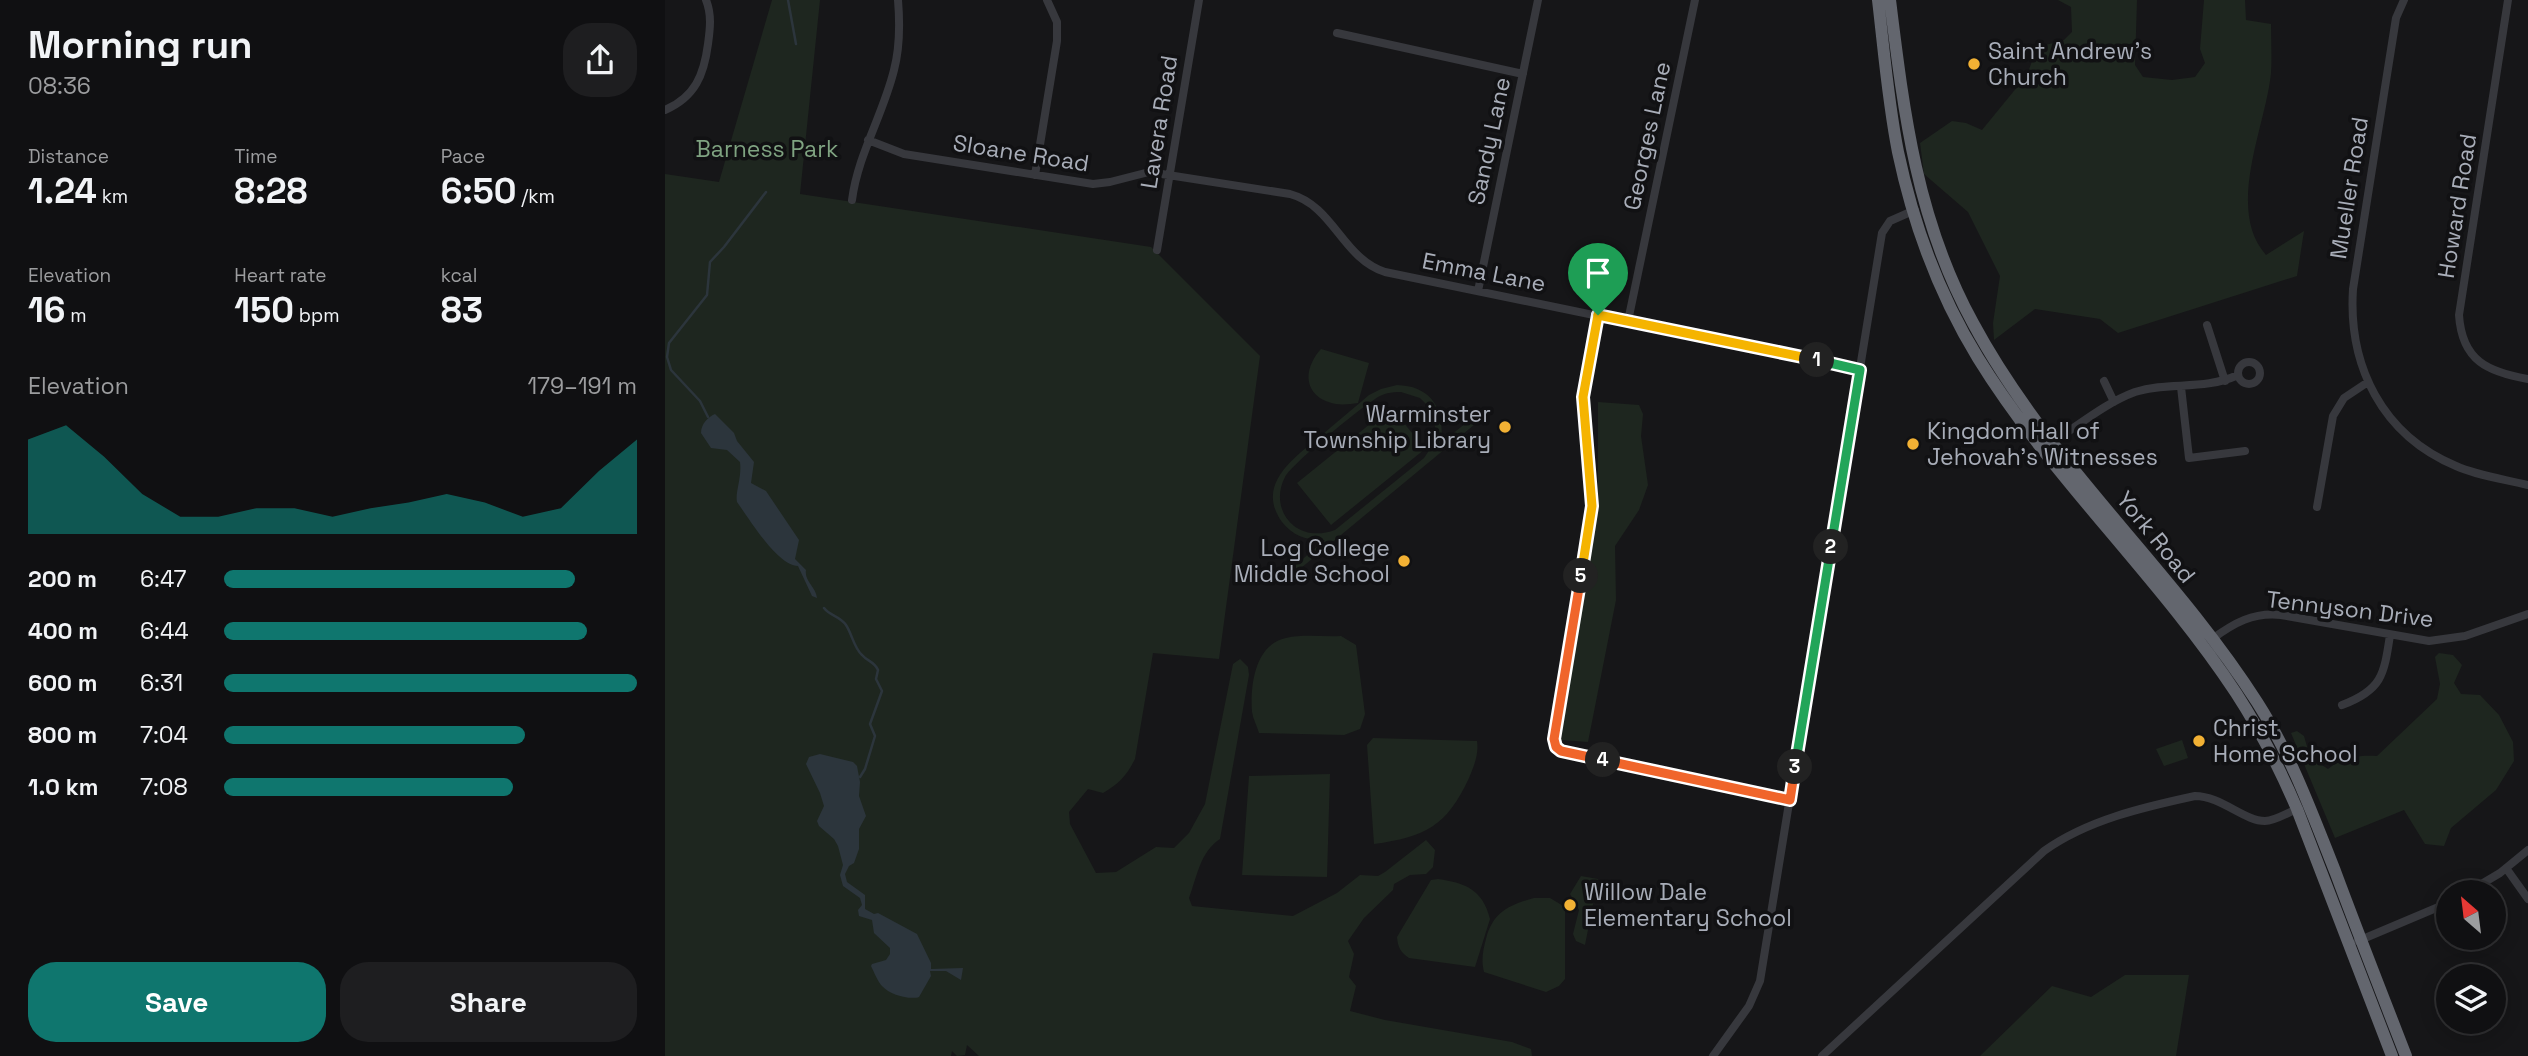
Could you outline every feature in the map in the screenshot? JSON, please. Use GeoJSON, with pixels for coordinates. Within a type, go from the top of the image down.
{"type":"FeatureCollection","features":[{"type":"Feature","properties":{"kind":"highway","name":"York Road"},"geometry":{"type":"LineString","coordinates":[[1878,0],[1898,153],[1919,208],[1936,272],[1961,328],[2002,395],[2212,639],[2257,702],[2278,739],[2309,806],[2392,1056]]}},
{"type":"Feature","properties":{"kind":"highway","name":"York Road"},"geometry":{"type":"LineString","coordinates":[[1890,0],[1919,208]]}},
{"type":"Feature","properties":{"kind":"highway","name":"York Road"},"geometry":{"type":"LineString","coordinates":[[2047,445],[2220,671],[2248,712],[2297,809],[2406,1056]]}},
{"type":"Feature","properties":{"kind":"street"},"geometry":{"type":"LineString","coordinates":[[665,110],[689,95],[703,70],[711,26],[706,0]]}},
{"type":"Feature","properties":{"kind":"street"},"geometry":{"type":"LineString","coordinates":[[852,200],[857,173],[896,60],[898,0]]}},
{"type":"Feature","properties":{"kind":"street"},"geometry":{"type":"LineString","coordinates":[[1035,175],[1057,41],[1057,22],[1047,0]]}},
{"type":"Feature","properties":{"kind":"street","name":"Lavera Road"},"geometry":{"type":"LineString","coordinates":[[1157,250],[1199,0]]}},
{"type":"Feature","properties":{"kind":"street","name":"Sandy Lane"},"geometry":{"type":"LineString","coordinates":[[1478,291],[1538,0]]}},
{"type":"Feature","properties":{"kind":"street","name":"Georges Lane"},"geometry":{"type":"LineString","coordinates":[[1627,321],[1695,0]]}},
{"type":"Feature","properties":{"kind":"street","name":"Mueller Road"},"geometry":{"type":"LineString","coordinates":[[2404,0],[2396,18],[2353,289],[2355,342],[2368,382],[2385,412],[2412,439],[2429,452],[2464,469],[2528,485]]}},
{"type":"Feature","properties":{"kind":"street","name":"Howard Road"},"geometry":{"type":"LineString","coordinates":[[2508,0],[2459,315],[2463,340],[2477,360],[2493,371],[2528,379]]}},
{"type":"Feature","properties":{"kind":"street"},"geometry":{"type":"LineString","coordinates":[[1337,33],[1523,74]]}},
{"type":"Feature","properties":{"kind":"street","name":"Sloane Road"},"geometry":{"type":"LineString","coordinates":[[868,140],[904,154],[1093,184],[1110,183],[1149,172],[1170,175]]}},
{"type":"Feature","properties":{"kind":"street","name":"Emma Lane"},"geometry":{"type":"LineString","coordinates":[[1170,175],[1300,197],[1322,212],[1349,248],[1369,265],[1385,272],[1860,370]]}},
{"type":"Feature","properties":{"kind":"street"},"geometry":{"type":"LineString","coordinates":[[1713,1056],[1749,1006],[1760,981],[1882,233],[1890,221],[1919,208]]}},
{"type":"Feature","properties":{"kind":"street"},"geometry":{"type":"LineString","coordinates":[[1598,315],[1583,397],[1591,516],[1555,744],[1563,751],[1790,800]]}},
{"type":"Feature","properties":{"kind":"street"},"geometry":{"type":"LineString","coordinates":[[2207,325],[2225,381]]}},
{"type":"Feature","properties":{"kind":"street"},"geometry":{"type":"LineString","coordinates":[[2047,445],[2114,402],[2136,392],[2207,385],[2238,375]]}},
{"type":"Feature","properties":{"kind":"street"},"geometry":{"type":"LineString","coordinates":[[2104,381],[2114,402]]}},
{"type":"Feature","properties":{"kind":"street"},"geometry":{"type":"LineString","coordinates":[[2317,507],[2333,416],[2344,398],[2368,382]]}},
{"type":"Feature","properties":{"kind":"street"},"geometry":{"type":"LineString","coordinates":[[2181,387],[2189,458],[2245,451]]}},
{"type":"Feature","properties":{"kind":"street","name":"Tennyson Drive"},"geometry":{"type":"LineString","coordinates":[[2212,639],[2245,619],[2264,614],[2420,640],[2447,640],[2465,636],[2528,614]]}},
{"type":"Feature","properties":{"kind":"street"},"geometry":{"type":"LineString","coordinates":[[2342,705],[2367,694],[2379,682],[2385,666],[2390,635]]}},
{"type":"Feature","properties":{"kind":"street"},"geometry":{"type":"LineString","coordinates":[[1822,1056],[2044,851],[2062,838],[2099,822],[2195,796],[2210,798],[2259,821],[2271,820],[2297,809]]}},
{"type":"Feature","properties":{"kind":"street"},"geometry":{"type":"LineString","coordinates":[[2488,880],[2528,850]]}},
{"type":"Feature","properties":{"kind":"street"},"geometry":{"type":"LineString","coordinates":[[2506,869],[2528,899]]}},
{"type":"Feature","properties":{"kind":"street"},"geometry":{"type":"LineString","coordinates":[[2355,942],[2436,907]]}},
{"type":"Feature","properties":{"kind":"green space","name":"Barness Park"},"geometry":{"type":"Polygon","coordinates":[[[772,0],[820,0],[800,194],[1151,247],[1260,356],[1219,659],[1153,653],[1135,759],[1126,774],[1114,786],[1103,793],[1088,789],[1069,812],[1070,824],[1096,873],[1116,872],[1156,847],[1174,848],[1189,833],[1205,804],[1233,664],[1240,659],[1248,667],[1249,675],[1220,839],[1213,844],[1200,866],[1189,898],[1192,906],[1293,916],[1337,893],[1360,875],[1378,876],[1385,872],[1426,840],[1435,850],[1433,867],[1426,874],[1410,875],[1394,884],[1393,890],[1364,918],[1348,941],[1354,954],[1349,977],[1356,986],[1350,1011],[1385,1020],[1512,1042],[1531,1049],[1532,1056],[979,1056],[967,1045],[965,1055],[957,1056],[952,1051],[951,1056],[665,1056],[665,174],[719,182],[772,0]]]}},
{"type":"Feature","properties":{"kind":"green space"},"geometry":{"type":"Polygon","coordinates":[[[2058,0],[2137,0],[2135,65],[2143,77],[2172,80],[2195,77],[2205,63],[2200,49],[2204,0],[2245,0],[2246,20],[2271,24],[2271,73],[2251,167],[2249,215],[2254,236],[2266,255],[2304,231],[2297,276],[2118,333],[2100,319],[2035,309],[1994,340],[1993,323],[2000,276],[1968,212],[1924,174],[1920,143],[1952,121],[1966,123],[1982,130],[2027,75],[2035,53],[2042,46],[2064,40],[2072,32],[2071,7],[2058,0]]]}},
{"type":"Feature","properties":{"kind":"green space"},"geometry":{"type":"Polygon","coordinates":[[[1321,349],[1369,363],[1358,403],[1336,404],[1325,401],[1312,389],[1309,374],[1321,349]]]}},
{"type":"Feature","properties":{"kind":"green space"},"geometry":{"type":"Polygon","coordinates":[[[1397,385],[1409,386],[1428,395],[1434,402],[1441,421],[1441,443],[1476,415],[1480,420],[1295,573],[1291,569],[1325,540],[1301,537],[1282,522],[1275,508],[1273,495],[1276,483],[1291,461],[1369,395],[1397,385]],[[1401,392],[1381,395],[1300,460],[1282,483],[1282,510],[1289,521],[1309,533],[1335,530],[1424,458],[1432,446],[1436,431],[1431,409],[1420,398],[1401,392]]]}},
{"type":"Feature","properties":{"kind":"green space"},"geometry":{"type":"Polygon","coordinates":[[[1598,402],[1639,405],[1643,414],[1641,436],[1648,485],[1639,510],[1615,546],[1616,600],[1588,742],[1561,740],[1598,491],[1598,402]]]}},
{"type":"Feature","properties":{"kind":"green space"},"geometry":{"type":"Polygon","coordinates":[[[1391,407],[1425,449],[1331,525],[1297,483],[1391,407]]]}},
{"type":"Feature","properties":{"kind":"green space"},"geometry":{"type":"Polygon","coordinates":[[[1341,636],[1356,645],[1365,714],[1360,729],[1344,735],[1259,733],[1252,712],[1252,690],[1257,668],[1267,648],[1286,638],[1341,636]]]}},
{"type":"Feature","properties":{"kind":"green space"},"geometry":{"type":"Polygon","coordinates":[[[2439,653],[2453,655],[2462,665],[2454,683],[2461,694],[2480,695],[2499,715],[2513,742],[2514,761],[2496,790],[2451,828],[2444,846],[2425,844],[2404,810],[2335,838],[2291,733],[2297,731],[2304,736],[2310,757],[2328,769],[2351,758],[2377,756],[2437,699],[2440,684],[2435,657],[2439,653]]]}},
{"type":"Feature","properties":{"kind":"green space"},"geometry":{"type":"Polygon","coordinates":[[[1373,738],[1477,741],[1474,764],[1461,794],[1443,818],[1421,833],[1374,844],[1367,745],[1373,738]]]}},
{"type":"Feature","properties":{"kind":"green space"},"geometry":{"type":"Polygon","coordinates":[[[2182,740],[2188,758],[2164,766],[2156,749],[2182,740]]]}},
{"type":"Feature","properties":{"kind":"green space"},"geometry":{"type":"Polygon","coordinates":[[[1330,774],[1327,877],[1242,875],[1249,776],[1330,774]]]}},
{"type":"Feature","properties":{"kind":"green space"},"geometry":{"type":"Polygon","coordinates":[[[1581,876],[1598,879],[1585,945],[1576,941],[1573,934],[1579,910],[1570,894],[1581,876]]]}},
{"type":"Feature","properties":{"kind":"green space"},"geometry":{"type":"Polygon","coordinates":[[[1438,879],[1472,890],[1487,909],[1490,919],[1475,967],[1409,958],[1399,946],[1397,937],[1431,880],[1438,879]]]}},
{"type":"Feature","properties":{"kind":"green space"},"geometry":{"type":"Polygon","coordinates":[[[1534,898],[1550,898],[1565,907],[1565,979],[1559,986],[1546,992],[1484,972],[1483,968],[1484,947],[1493,922],[1503,911],[1534,898]]]}},
{"type":"Feature","properties":{"kind":"green space"},"geometry":{"type":"Polygon","coordinates":[[[2125,975],[2189,975],[2176,1056],[1980,1056],[2052,986],[2091,997],[2125,975]]]}},
{"type":"Feature","properties":{"kind":"shaded area"},"geometry":{"type":"Polygon","coordinates":[[[715,414],[734,433],[754,462],[751,483],[766,491],[799,540],[795,559],[806,570],[817,598],[812,596],[798,566],[790,564],[773,550],[737,502],[740,462],[727,450],[711,448],[701,433],[705,421],[715,414]]]}},
{"type":"Feature","properties":{"kind":"shaded area"},"geometry":{"type":"Polygon","coordinates":[[[820,754],[853,762],[857,766],[859,796],[866,816],[859,829],[859,849],[854,863],[845,874],[847,882],[865,895],[865,909],[917,934],[931,963],[931,969],[963,968],[961,980],[946,971],[930,971],[931,976],[919,997],[915,998],[895,994],[879,982],[871,966],[886,960],[890,948],[874,933],[872,920],[859,916],[858,910],[862,905],[860,898],[843,886],[840,875],[843,865],[838,846],[817,821],[824,806],[806,764],[809,757],[820,754]]]}},
{"type":"Feature","properties":{"kind":"waterway"},"geometry":{"type":"LineString","coordinates":[[788,0],[796,44]]}},
{"type":"Feature","properties":{"kind":"waterway"},"geometry":{"type":"LineString","coordinates":[[708,417],[700,401],[671,370],[667,357],[669,343],[707,295],[710,262],[766,192]]}},
{"type":"Feature","properties":{"kind":"waterway"},"geometry":{"type":"LineString","coordinates":[[824,608],[844,622],[859,652],[878,670],[876,679],[882,691],[870,724],[875,736],[860,777]]}},
{"type":"Feature","properties":{"kind":"place","name":"Saint Andrew's Church"},"geometry":{"type":"Point","coordinates":[1974,64]}},
{"type":"Feature","properties":{"kind":"place","name":"Warminster Township Library"},"geometry":{"type":"Point","coordinates":[1505,427]}},
{"type":"Feature","properties":{"kind":"place","name":"Kingdom Hall of Jehovah's Witnesses"},"geometry":{"type":"Point","coordinates":[1913,444]}},
{"type":"Feature","properties":{"kind":"place","name":"Log College Middle School"},"geometry":{"type":"Point","coordinates":[1404,561]}},
{"type":"Feature","properties":{"kind":"place","name":"Christ Home School"},"geometry":{"type":"Point","coordinates":[2199,741]}},
{"type":"Feature","properties":{"kind":"place","name":"Willow Dale Elementary School"},"geometry":{"type":"Point","coordinates":[1570,905]}},
{"type":"Feature","properties":{"kind":"route"},"geometry":{"type":"LineString","coordinates":[[1598,315],[1860,370],[1790,800],[1563,751],[1556,747],[1554,739],[1591,516],[1583,397],[1598,315]]}}]}
